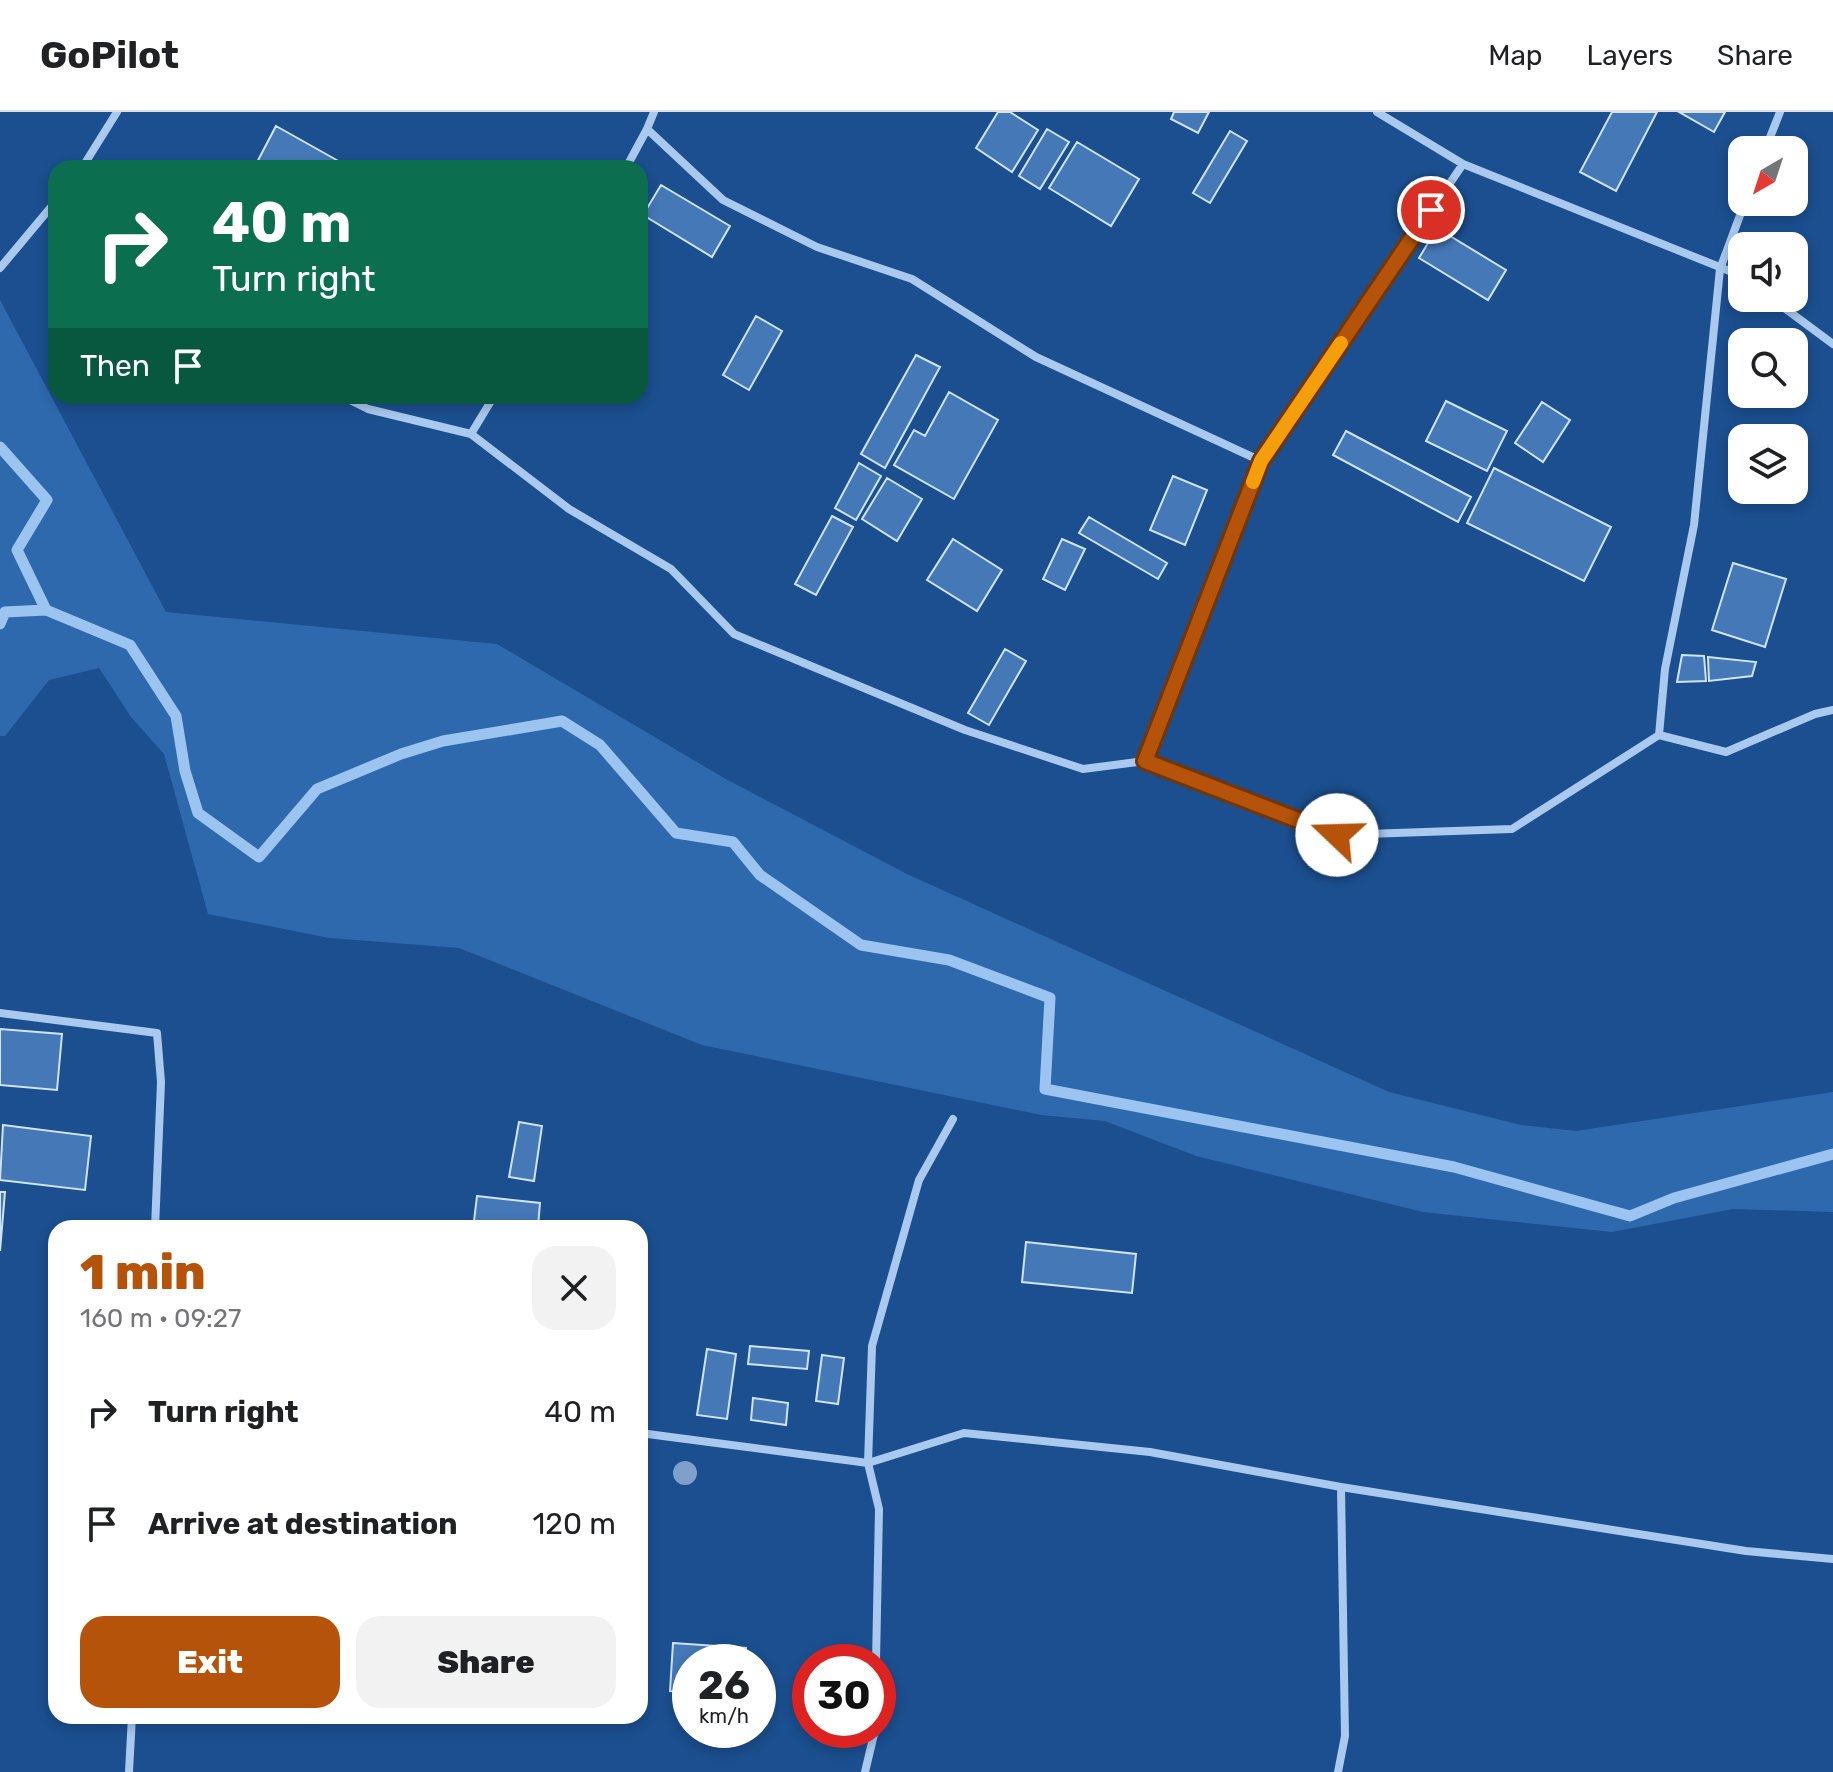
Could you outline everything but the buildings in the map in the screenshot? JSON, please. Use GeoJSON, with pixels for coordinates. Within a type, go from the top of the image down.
{"type":"FeatureCollection","features":[{"type":"Feature","properties":{"kind":"street"},"geometry":{"type":"LineString","coordinates":[[87,160],[117,112]]}},
{"type":"Feature","properties":{"kind":"street"},"geometry":{"type":"LineString","coordinates":[[630,160],[654,112]]}},
{"type":"Feature","properties":{"kind":"street"},"geometry":{"type":"LineString","coordinates":[[1377,112],[1463,164],[1728,272]]}},
{"type":"Feature","properties":{"kind":"street"},"geometry":{"type":"LineString","coordinates":[[1771,136],[1780,112]]}},
{"type":"Feature","properties":{"kind":"street"},"geometry":{"type":"LineString","coordinates":[[647,129],[723,200],[817,247],[912,279],[1036,357],[1261,461]]}},
{"type":"Feature","properties":{"kind":"street"},"geometry":{"type":"LineString","coordinates":[[1145,761],[1261,461],[1463,164]]}},
{"type":"Feature","properties":{"kind":"street"},"geometry":{"type":"LineString","coordinates":[[0,268],[48,211]]}},
{"type":"Feature","properties":{"kind":"street"},"geometry":{"type":"LineString","coordinates":[[1659,735],[1665,669],[1694,525],[1720,269],[1740,216]]}},
{"type":"Feature","properties":{"kind":"street"},"geometry":{"type":"LineString","coordinates":[[1790,312],[1833,344]]}},
{"type":"Feature","properties":{"kind":"street"},"geometry":{"type":"LineString","coordinates":[[358,404],[471,434],[569,509],[671,569],[734,634],[965,730],[1083,769],[1145,761],[1337,835],[1512,829],[1659,735],[1726,752],[1815,714],[1833,710]]}},
{"type":"Feature","properties":{"kind":"street"},"geometry":{"type":"LineString","coordinates":[[471,434],[489,404]]}},
{"type":"Feature","properties":{"kind":"street"},"geometry":{"type":"LineString","coordinates":[[0,1013],[157,1033],[161,1082],[155,1220]]}},
{"type":"Feature","properties":{"kind":"street"},"geometry":{"type":"LineString","coordinates":[[876,1644],[879,1509],[868,1463],[872,1346],[919,1180],[953,1119]]}},
{"type":"Feature","properties":{"kind":"street"},"geometry":{"type":"LineString","coordinates":[[648,1434],[868,1463],[964,1433],[1150,1452],[1341,1487],[1746,1551],[1833,1559]]}},
{"type":"Feature","properties":{"kind":"street"},"geometry":{"type":"LineString","coordinates":[[1338,1772],[1345,1736],[1341,1487]]}},
{"type":"Feature","properties":{"kind":"street"},"geometry":{"type":"LineString","coordinates":[[129,1772],[132,1724]]}},
{"type":"Feature","properties":{"kind":"street"},"geometry":{"type":"LineString","coordinates":[[865,1772],[871,1748]]}},
{"type":"Feature","properties":{"kind":"shaded area"},"geometry":{"type":"Polygon","coordinates":[[[0,300],[48,390],[48,404],[55,404],[166,612],[497,644],[724,778],[907,874],[1389,1092],[1521,1125],[1576,1131],[1833,1092],[1833,1212],[1733,1209],[1612,1232],[1423,1212],[1196,1156],[1105,1121],[1041,1115],[702,1045],[459,948],[329,938],[208,914],[164,754],[131,717],[99,668],[49,680],[5,736],[0,736],[0,300]]]}},
{"type":"Feature","properties":{"kind":"waterway"},"geometry":{"type":"LineString","coordinates":[[0,447],[47,500],[17,550],[46,610],[130,645],[176,716],[185,771],[198,813],[259,857],[317,789],[401,754],[443,741],[562,721],[600,745],[676,833],[733,842],[760,875],[861,945],[949,960],[1050,998],[1045,1089],[1454,1167],[1630,1216],[1674,1198],[1833,1154]]}},
{"type":"Feature","properties":{"kind":"waterway"},"geometry":{"type":"LineString","coordinates":[[0,624],[5,612],[46,610]]}},
{"type":"Feature","properties":{"kind":"slow traffic"},"geometry":{"type":"LineString","coordinates":[[1253,482],[1261,461],[1341,343]]}},
{"type":"Feature","properties":{"kind":"route"},"geometry":{"type":"LineString","coordinates":[[1337,835],[1145,761],[1261,461],[1431,210]]}}]}
